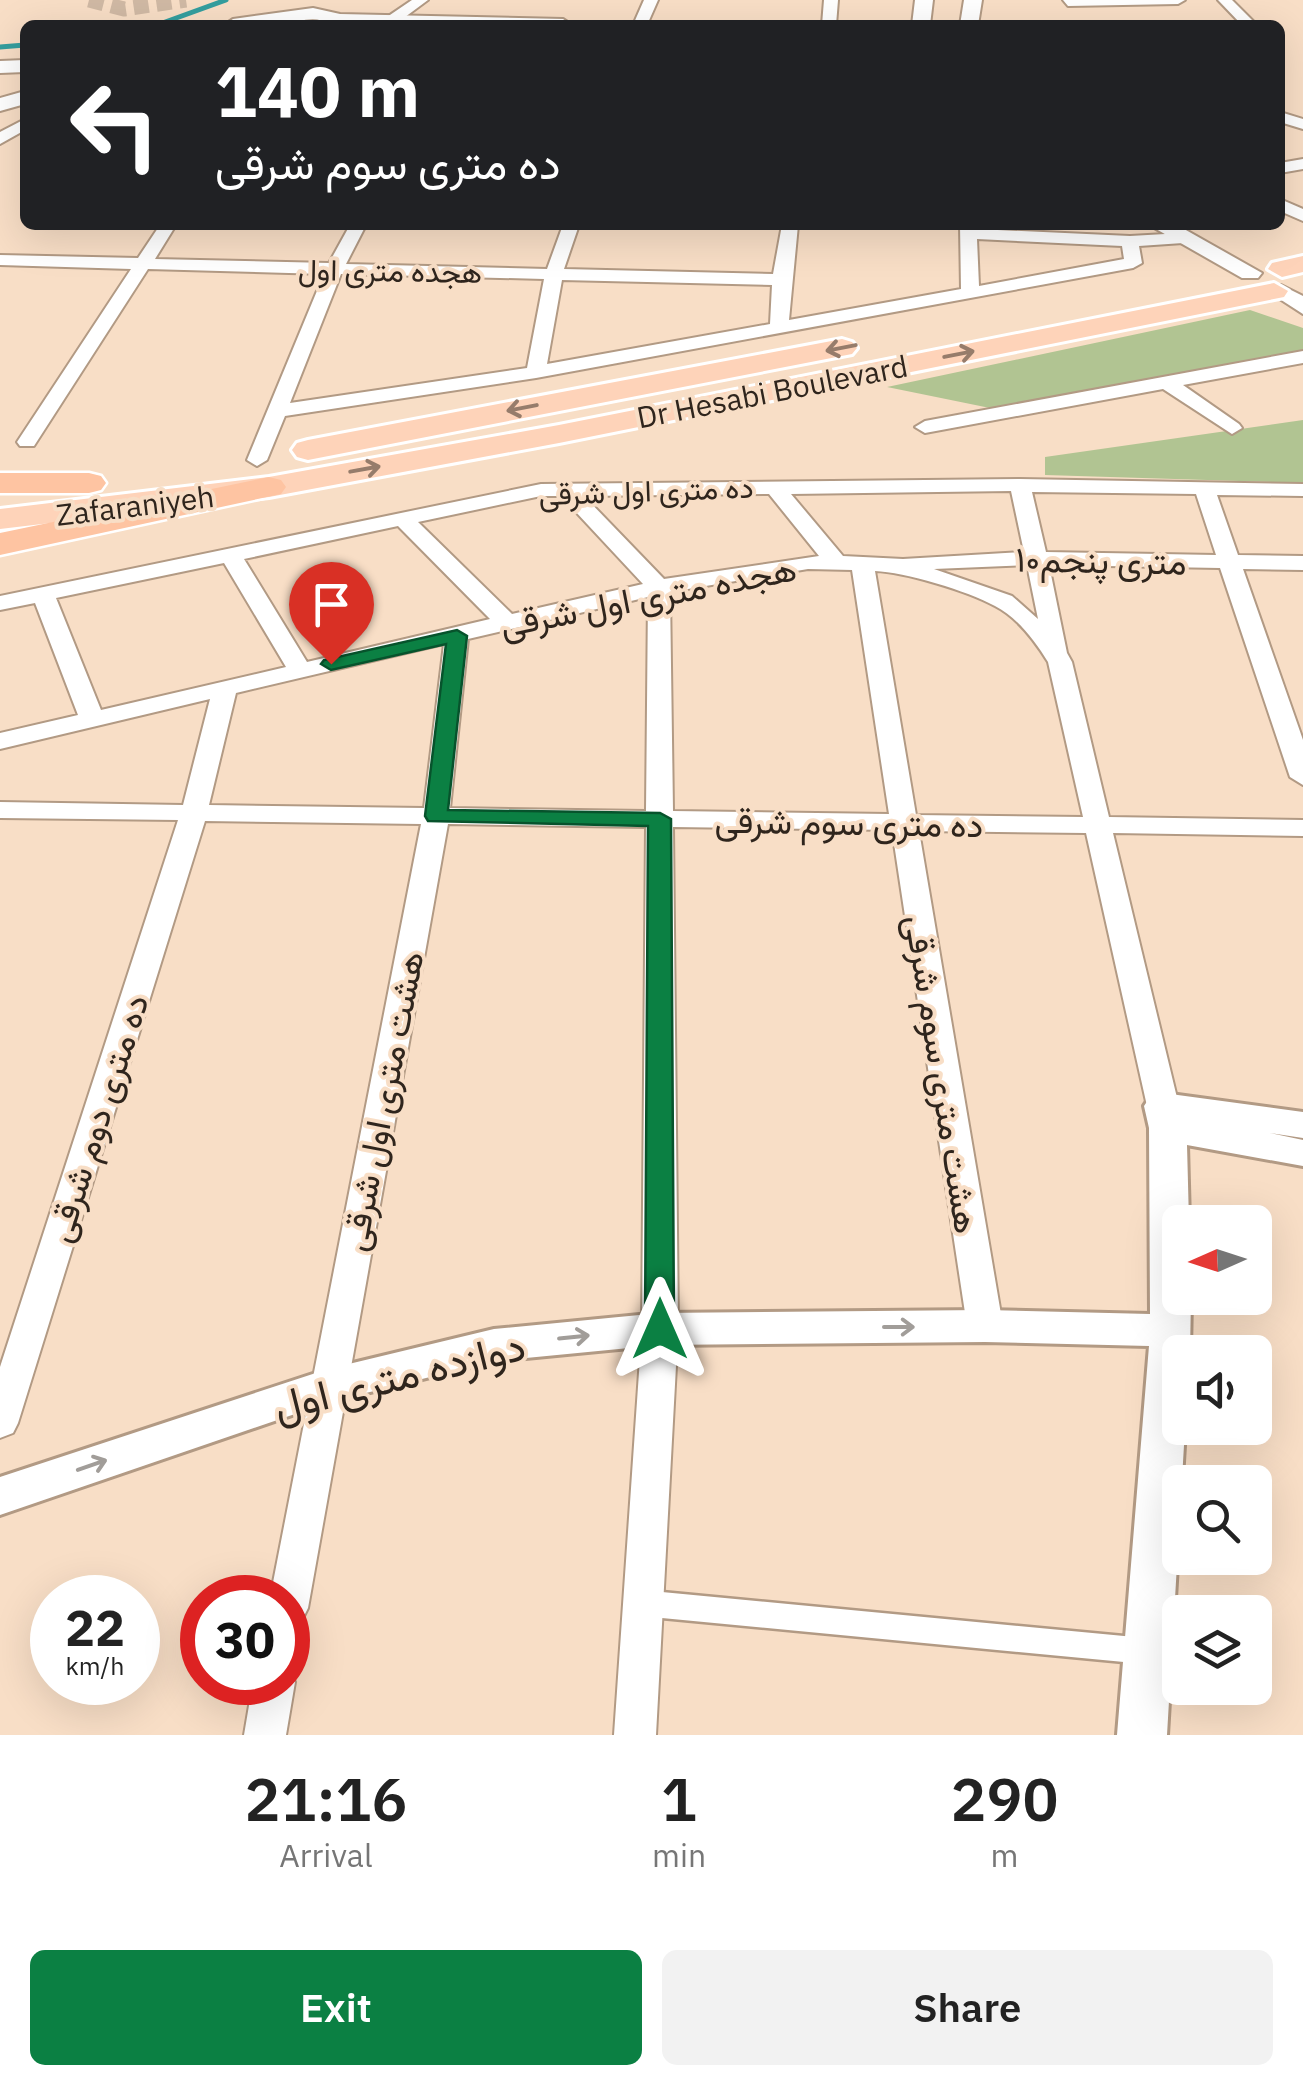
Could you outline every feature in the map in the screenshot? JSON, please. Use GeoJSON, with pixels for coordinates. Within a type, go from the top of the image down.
{"type":"FeatureCollection","features":[{"type":"Feature","properties":{"kind":"highway"},"geometry":{"type":"LineString","coordinates":[[0,544],[263,474]]}},
{"type":"Feature","properties":{"kind":"highway"},"geometry":{"type":"LineString","coordinates":[[0,486],[89,482]]}},
{"type":"Feature","properties":{"kind":"main road"},"geometry":{"type":"LineString","coordinates":[[259,20],[290,14],[392,20]]}},
{"type":"Feature","properties":{"kind":"main road"},"geometry":{"type":"LineString","coordinates":[[1191,231],[1282,280]]}},
{"type":"Feature","properties":{"kind":"main road","name":"Dr Hesabi Boulevard"},"geometry":{"type":"LineString","coordinates":[[263,474],[559,434],[1282,280]]}},
{"type":"Feature","properties":{"kind":"main road","name":"Zafaraniyeh"},"geometry":{"type":"LineString","coordinates":[[89,482],[263,474]]}},
{"type":"Feature","properties":{"kind":"main road","name":"Zafaraniyeh"},"geometry":{"type":"LineString","coordinates":[[0,519],[263,474]]}},
{"type":"Feature","properties":{"kind":"street"},"geometry":{"type":"LineString","coordinates":[[392,20],[421,0]]}},
{"type":"Feature","properties":{"kind":"street"},"geometry":{"type":"LineString","coordinates":[[1068,2],[1178,0]]}},
{"type":"Feature","properties":{"kind":"street"},"geometry":{"type":"LineString","coordinates":[[1225,0],[1245,20]]}},
{"type":"Feature","properties":{"kind":"street"},"geometry":{"type":"LineString","coordinates":[[26,442],[164,230]]}},
{"type":"Feature","properties":{"kind":"street"},"geometry":{"type":"LineString","coordinates":[[263,474],[278,411],[335,268],[355,230]]}},
{"type":"Feature","properties":{"kind":"street"},"geometry":{"type":"LineString","coordinates":[[536,372],[554,274],[569,230]]}},
{"type":"Feature","properties":{"kind":"street"},"geometry":{"type":"LineString","coordinates":[[778,330],[789,230]]}},
{"type":"Feature","properties":{"kind":"street"},"geometry":{"type":"LineString","coordinates":[[970,292],[969,230],[1130,241],[1191,231]]}},
{"type":"Feature","properties":{"kind":"street"},"geometry":{"type":"LineString","coordinates":[[278,411],[536,372],[1133,263],[1130,241]]}},
{"type":"Feature","properties":{"kind":"street","name":"هجده متری اول"},"geometry":{"type":"LineString","coordinates":[[0,260],[781,280]]}},
{"type":"Feature","properties":{"kind":"street"},"geometry":{"type":"LineString","coordinates":[[925,427],[1303,357]]}},
{"type":"Feature","properties":{"kind":"street"},"geometry":{"type":"LineString","coordinates":[[1166,382],[1232,428]]}},
{"type":"Feature","properties":{"kind":"street"},"geometry":{"type":"LineString","coordinates":[[1020,485],[1060,662]]}},
{"type":"Feature","properties":{"kind":"street","name":"ده متری اول شرقی"},"geometry":{"type":"LineString","coordinates":[[0,603],[542,490],[1020,485],[1303,490]]}},
{"type":"Feature","properties":{"kind":"street"},"geometry":{"type":"LineString","coordinates":[[774,487],[835,561]]}},
{"type":"Feature","properties":{"kind":"street"},"geometry":{"type":"LineString","coordinates":[[1204,488],[1303,777]]}},
{"type":"Feature","properties":{"kind":"street"},"geometry":{"type":"LineString","coordinates":[[566,490],[659,587],[660,1329],[635,1735]]}},
{"type":"Feature","properties":{"kind":"street"},"geometry":{"type":"LineString","coordinates":[[401,517],[507,624]]}},
{"type":"Feature","properties":{"kind":"street"},"geometry":{"type":"LineString","coordinates":[[230,554],[300,671]]}},
{"type":"Feature","properties":{"kind":"street","name":"۱۰متری پنجم"},"geometry":{"type":"LineString","coordinates":[[900,565],[967,558],[1303,563]]}},
{"type":"Feature","properties":{"kind":"street","name":"هجده متری اول شرقی"},"geometry":{"type":"LineString","coordinates":[[0,742],[659,587],[773,566],[835,561],[900,565],[1004,601],[1044,636],[1060,662],[1165,1117]]}},
{"type":"Feature","properties":{"kind":"street","name":"هشت متری سوم شرقی"},"geometry":{"type":"LineString","coordinates":[[862,562],[985,1326]]}},
{"type":"Feature","properties":{"kind":"street"},"geometry":{"type":"LineString","coordinates":[[43,594],[92,720]]}},
{"type":"Feature","properties":{"kind":"street","name":"هشت متری اول شرقی"},"geometry":{"type":"LineString","coordinates":[[294,1575],[436,816],[457,636]]}},
{"type":"Feature","properties":{"kind":"street","name":"ده متری دوم شرقی"},"geometry":{"type":"LineString","coordinates":[[0,1422],[194,813],[225,689]]}},
{"type":"Feature","properties":{"kind":"street","name":"ده متری سوم شرقی"},"geometry":{"type":"LineString","coordinates":[[0,810],[1303,828]]}},
{"type":"Feature","properties":{"kind":"street"},"geometry":{"type":"LineString","coordinates":[[1165,1117],[1303,1126]]}},
{"type":"Feature","properties":{"kind":"street"},"geometry":{"type":"LineString","coordinates":[[1165,1117],[1303,1153]]}},
{"type":"Feature","properties":{"kind":"street"},"geometry":{"type":"LineString","coordinates":[[1142,1735],[1145,1650],[1172,1331],[1165,1117]]}},
{"type":"Feature","properties":{"kind":"street","name":"دوازده متری اول"},"geometry":{"type":"LineString","coordinates":[[0,1496],[328,1386],[494,1345],[660,1329],[985,1326],[1172,1331]]}},
{"type":"Feature","properties":{"kind":"street"},"geometry":{"type":"LineString","coordinates":[[641,1602],[1145,1650]]}},
{"type":"Feature","properties":{"kind":"street"},"geometry":{"type":"LineString","coordinates":[[265,1735],[270,1705]]}},
{"type":"Feature","properties":{"kind":"green space"},"geometry":{"type":"Polygon","coordinates":[[[1250,310],[1303,328],[1303,350],[990,408],[887,387],[1250,310]]]}},
{"type":"Feature","properties":{"kind":"green space"},"geometry":{"type":"Polygon","coordinates":[[[1303,420],[1303,483],[1045,475],[1045,457],[1303,420]]]}},
{"type":"Feature","properties":{"kind":"waterway"},"geometry":{"type":"LineString","coordinates":[[171,20],[226,0]]}},
{"type":"Feature","properties":{"kind":"waterway"},"geometry":{"type":"LineString","coordinates":[[0,47],[20,45]]}},
{"type":"Feature","properties":{"kind":"tunnel"},"geometry":{"type":"LineString","coordinates":[[89,0],[124,9],[186,0]]}},
{"type":"Feature","properties":{"kind":"route"},"geometry":{"type":"LineString","coordinates":[[331,664],[457,636],[436,816],[660,819],[660,1329]]}}]}
